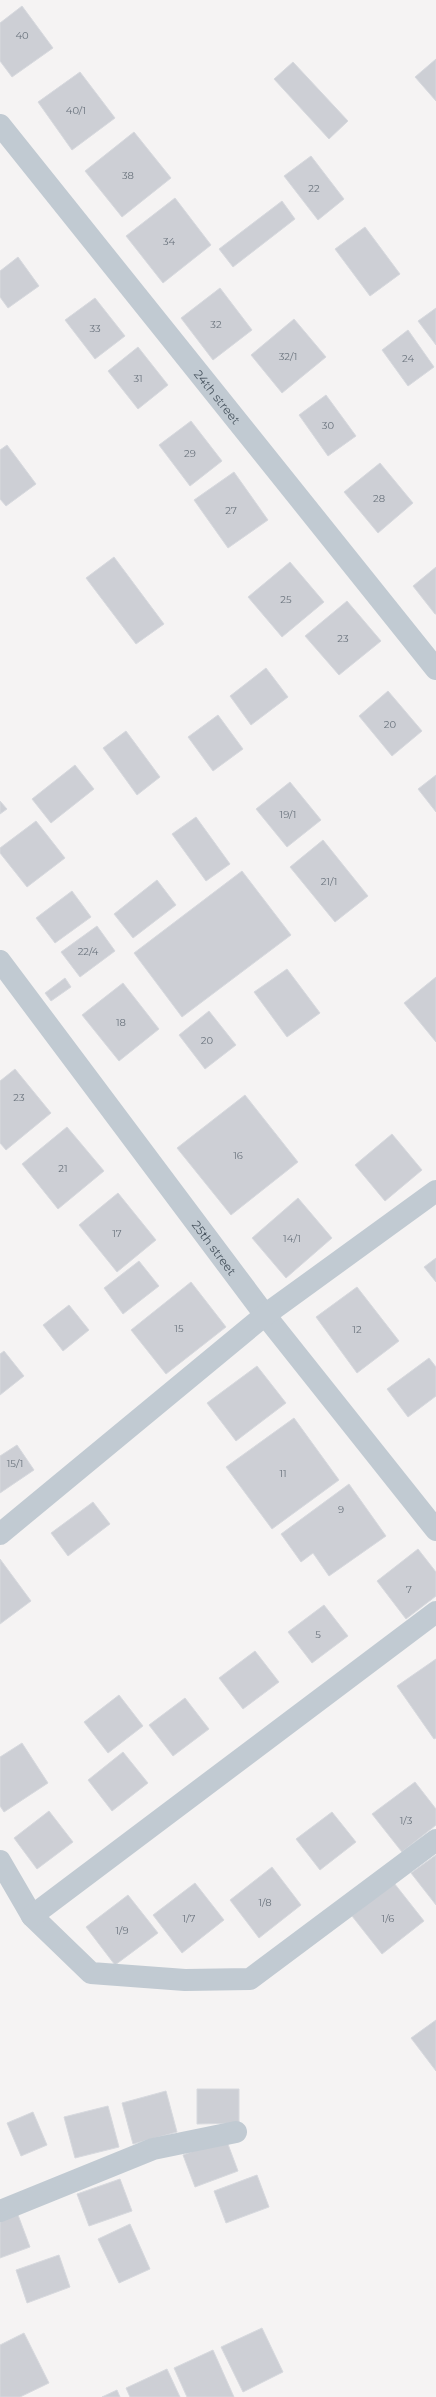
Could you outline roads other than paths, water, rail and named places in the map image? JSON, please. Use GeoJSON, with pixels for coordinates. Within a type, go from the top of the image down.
{"type":"FeatureCollection","features":[{"type":"Feature","properties":{"kind":"street","name":"24th street"},"geometry":{"type":"LineString","coordinates":[[0,125],[436,669]]}},
{"type":"Feature","properties":{"kind":"street","name":"25th street"},"geometry":{"type":"LineString","coordinates":[[0,961],[265,1315],[436,1530]]}},
{"type":"Feature","properties":{"kind":"street"},"geometry":{"type":"LineString","coordinates":[[0,1534],[265,1315],[436,1191]]}},
{"type":"Feature","properties":{"kind":"street"},"geometry":{"type":"LineString","coordinates":[[32,1916],[436,1612]]}},
{"type":"Feature","properties":{"kind":"street"},"geometry":{"type":"LineString","coordinates":[[0,1861],[32,1916],[91,1973],[185,1980],[250,1979],[436,1840]]}},
{"type":"Feature","properties":{"kind":"street"},"geometry":{"type":"LineString","coordinates":[[0,2211],[153,2149],[236,2132]]}}]}
